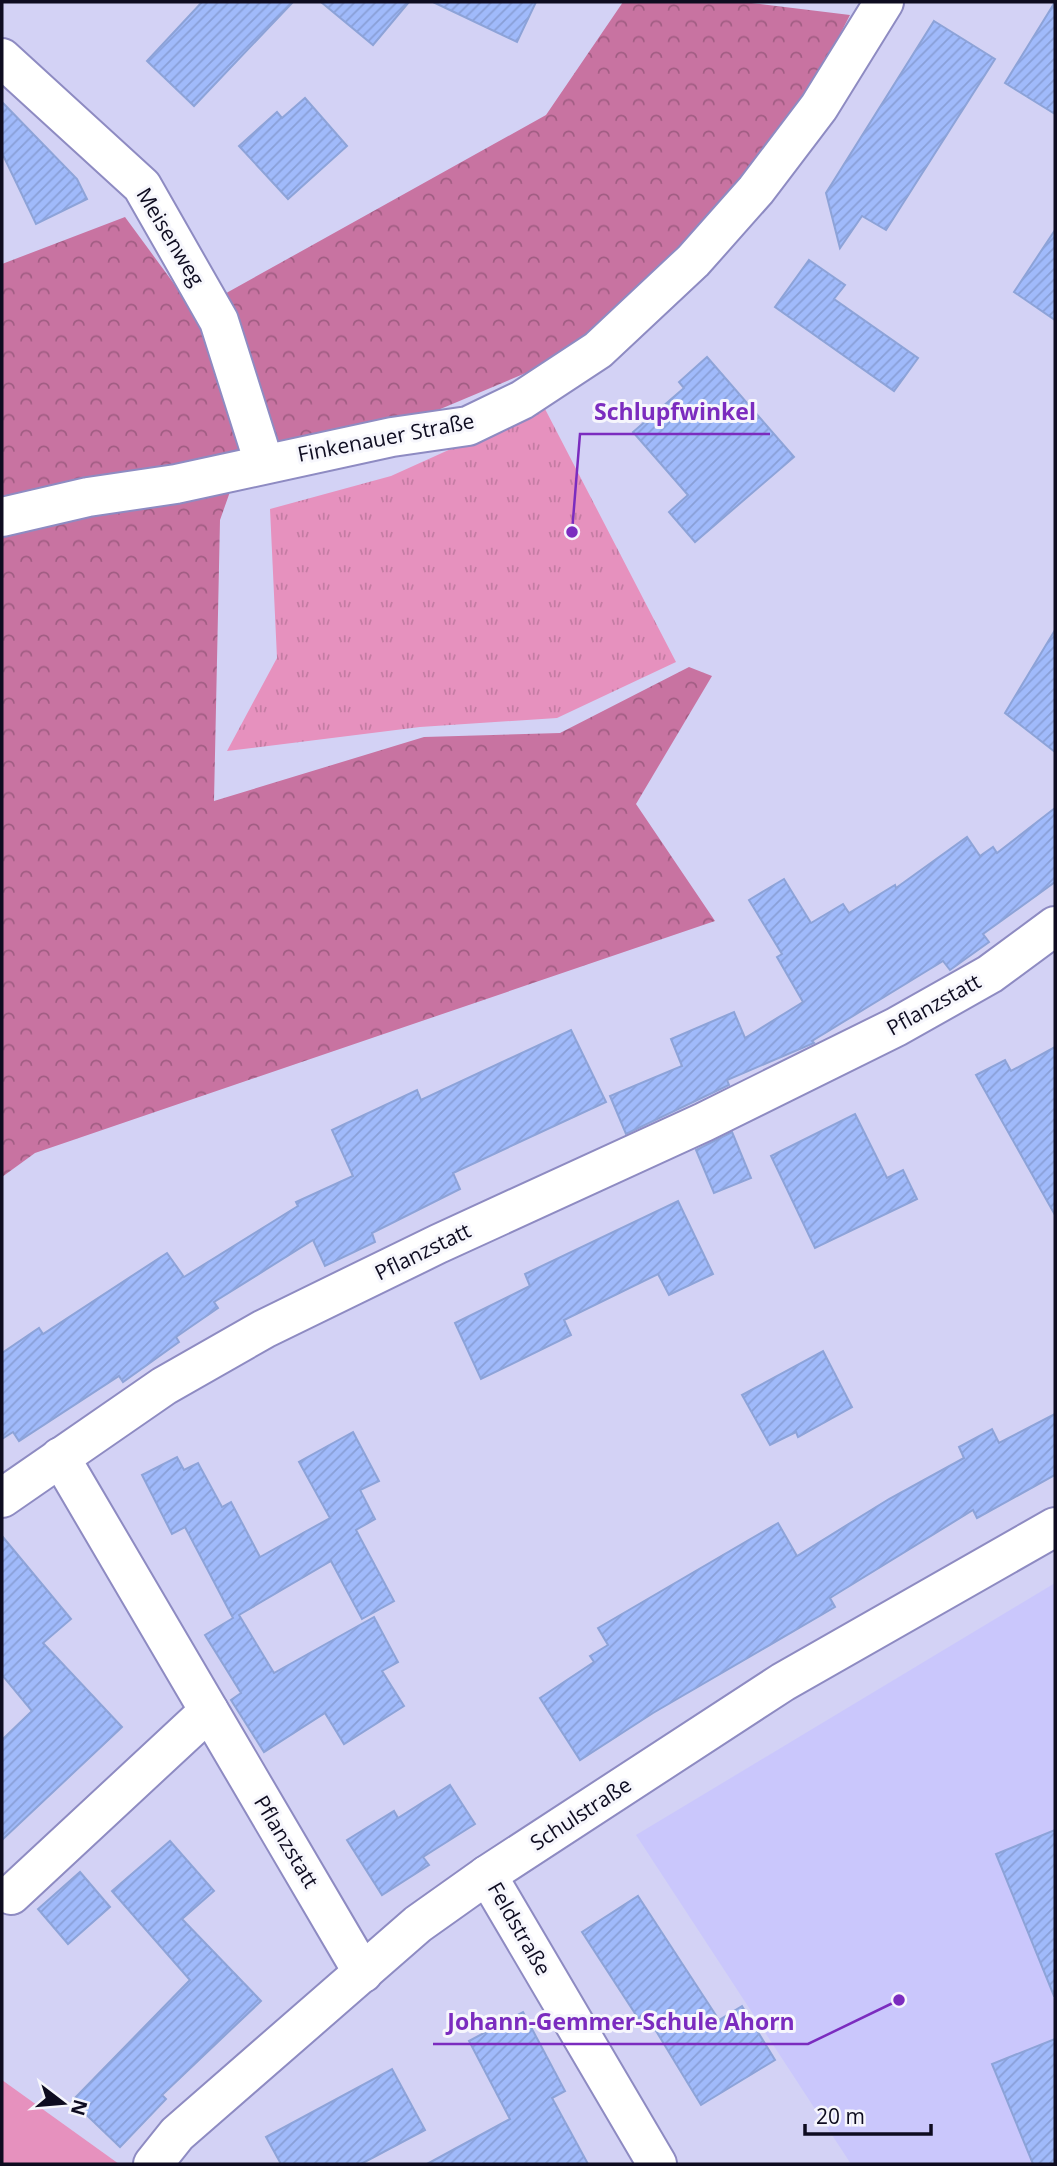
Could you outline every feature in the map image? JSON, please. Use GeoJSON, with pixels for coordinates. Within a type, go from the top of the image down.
{"type":"FeatureCollection","features":[{"type":"Feature","properties":{"kind":"street","name":"Finkenauer Straße"},"geometry":{"type":"LineString","coordinates":[[2,517],[88,497],[176,484],[392,437],[468,426],[522,400],[598,350],[693,261],[756,190],[820,107],[884,2]]}},
{"type":"Feature","properties":{"kind":"street","name":"Meisenweg"},"geometry":{"type":"LineString","coordinates":[[2,58],[142,186],[219,321],[264,463]]}},
{"type":"Feature","properties":{"kind":"street","name":"Pflanzstatt"},"geometry":{"type":"LineString","coordinates":[[363,1973],[60,1457],[164,1386],[264,1329],[438,1244],[704,1122],[896,1027],[990,974],[1055,926]]}},
{"type":"Feature","properties":{"kind":"street"},"geometry":{"type":"LineString","coordinates":[[2,1499],[60,1457]]}},
{"type":"Feature","properties":{"kind":"street","name":"Schulstraße"},"geometry":{"type":"LineString","coordinates":[[153,2164],[177,2134],[418,1924],[487,1875],[783,1682],[1055,1528]]}},
{"type":"Feature","properties":{"kind":"street"},"geometry":{"type":"LineString","coordinates":[[10,1895],[209,1711]]}},
{"type":"Feature","properties":{"kind":"street","name":"Feldstraße"},"geometry":{"type":"LineString","coordinates":[[487,1875],[657,2164]]}},
{"type":"Feature","properties":{"kind":"shaded area"},"geometry":{"type":"Polygon","coordinates":[[[1055,1583],[1055,2164],[851,2164],[636,1835],[1055,1583]]]}},
{"type":"Feature","properties":{"kind":"green space"},"geometry":{"type":"Polygon","coordinates":[[[623,2],[743,2],[850,15],[808,97],[686,247],[559,359],[381,434],[237,472],[220,520],[214,801],[424,737],[560,733],[689,667],[712,676],[636,804],[715,921],[35,1153],[2,1177],[2,264],[125,217],[194,311],[546,115],[623,2]]]}},
{"type":"Feature","properties":{"kind":"green space"},"geometry":{"type":"Polygon","coordinates":[[[544,407],[676,662],[557,718],[420,727],[227,751],[277,658],[270,509],[391,476],[544,407]]]}},
{"type":"Feature","properties":{"kind":"green space"},"geometry":{"type":"Polygon","coordinates":[[[2,2080],[119,2164],[2,2164],[2,2080]]]}},
{"type":"Feature","properties":{"kind":"building"},"geometry":{"type":"Polygon","coordinates":[[[202,2],[293,2],[194,106],[147,61],[202,2]]]}},
{"type":"Feature","properties":{"kind":"building"},"geometry":{"type":"Polygon","coordinates":[[[321,2],[409,2],[373,45],[321,2]]]}},
{"type":"Feature","properties":{"kind":"building"},"geometry":{"type":"Polygon","coordinates":[[[433,2],[536,2],[517,42],[433,2]]]}},
{"type":"Feature","properties":{"kind":"building"},"geometry":{"type":"Polygon","coordinates":[[[1055,2],[1055,114],[1005,83],[1055,2]]]}},
{"type":"Feature","properties":{"kind":"building"},"geometry":{"type":"Polygon","coordinates":[[[934,21],[995,59],[886,230],[862,216],[840,248],[826,193],[934,21]]]}},
{"type":"Feature","properties":{"kind":"building"},"geometry":{"type":"Polygon","coordinates":[[[305,98],[347,146],[288,199],[239,146],[277,112],[282,118],[305,98]]]}},
{"type":"Feature","properties":{"kind":"building"},"geometry":{"type":"Polygon","coordinates":[[[2,102],[77,179],[87,199],[36,224],[2,153],[2,102]]]}},
{"type":"Feature","properties":{"kind":"building"},"geometry":{"type":"Polygon","coordinates":[[[1055,230],[1055,320],[1014,292],[1055,230]]]}},
{"type":"Feature","properties":{"kind":"building"},"geometry":{"type":"Polygon","coordinates":[[[809,260],[845,285],[834,299],[918,358],[894,391],[775,307],[809,260]]]}},
{"type":"Feature","properties":{"kind":"building"},"geometry":{"type":"Polygon","coordinates":[[[707,357],[794,457],[695,542],[669,512],[688,495],[633,432],[684,388],[679,382],[707,357]]]}},
{"type":"Feature","properties":{"kind":"building"},"geometry":{"type":"Polygon","coordinates":[[[1055,630],[1055,752],[1005,713],[1055,630]]]}},
{"type":"Feature","properties":{"kind":"building"},"geometry":{"type":"Polygon","coordinates":[[[1055,808],[1055,882],[983,934],[989,942],[950,970],[943,961],[812,1041],[814,1043],[727,1080],[729,1085],[626,1134],[610,1096],[682,1066],[671,1039],[734,1012],[745,1038],[803,1002],[777,957],[782,954],[749,900],[784,879],[811,923],[843,904],[849,913],[895,885],[896,888],[967,837],[980,856],[993,847],[997,853],[1055,808]]]}},
{"type":"Feature","properties":{"kind":"building"},"geometry":{"type":"Polygon","coordinates":[[[571,1030],[606,1102],[453,1173],[460,1189],[372,1233],[375,1242],[325,1266],[313,1240],[214,1302],[218,1308],[176,1337],[179,1342],[123,1382],[119,1376],[19,1441],[13,1432],[2,1439],[2,1353],[39,1328],[43,1334],[167,1253],[184,1277],[298,1206],[296,1202],[353,1176],[332,1130],[417,1090],[421,1100],[571,1030]]]}},
{"type":"Feature","properties":{"kind":"building"},"geometry":{"type":"Polygon","coordinates":[[[1055,1047],[1055,1215],[976,1075],[1005,1060],[1011,1071],[1055,1047]]]}},
{"type":"Feature","properties":{"kind":"building"},"geometry":{"type":"Polygon","coordinates":[[[855,1114],[887,1178],[903,1170],[917,1199],[815,1248],[771,1156],[855,1114]]]}},
{"type":"Feature","properties":{"kind":"building"},"geometry":{"type":"Polygon","coordinates":[[[732,1132],[751,1178],[714,1193],[696,1150],[732,1132]]]}},
{"type":"Feature","properties":{"kind":"building"},"geometry":{"type":"Polygon","coordinates":[[[678,1201],[713,1274],[669,1295],[658,1274],[564,1320],[571,1335],[481,1379],[455,1323],[530,1286],[525,1274],[678,1201]]]}},
{"type":"Feature","properties":{"kind":"building"},"geometry":{"type":"Polygon","coordinates":[[[823,1351],[852,1407],[798,1437],[796,1432],[770,1445],[742,1395],[823,1351]]]}},
{"type":"Feature","properties":{"kind":"building"},"geometry":{"type":"Polygon","coordinates":[[[1055,1414],[1055,1475],[977,1518],[973,1510],[830,1598],[835,1607],[653,1713],[580,1760],[540,1698],[594,1662],[590,1656],[608,1645],[598,1628],[778,1523],[797,1556],[889,1499],[964,1458],[959,1447],[992,1429],[999,1443],[1055,1414]]]}},
{"type":"Feature","properties":{"kind":"building"},"geometry":{"type":"Polygon","coordinates":[[[353,1432],[379,1481],[360,1490],[375,1519],[356,1530],[394,1601],[362,1619],[331,1561],[239,1615],[274,1673],[374,1617],[398,1662],[382,1671],[404,1706],[344,1744],[325,1713],[264,1752],[231,1700],[241,1693],[205,1635],[233,1618],[185,1527],[172,1534],[142,1475],[177,1457],[184,1470],[198,1463],[222,1507],[231,1502],[260,1557],[330,1518],[299,1462],[353,1432]]]}},
{"type":"Feature","properties":{"kind":"building"},"geometry":{"type":"Polygon","coordinates":[[[2,1536],[71,1619],[43,1643],[122,1727],[2,1840],[2,1740],[32,1711],[2,1675],[2,1536]]]}},
{"type":"Feature","properties":{"kind":"building"},"geometry":{"type":"Polygon","coordinates":[[[450,1785],[475,1824],[423,1857],[429,1865],[382,1895],[347,1840],[394,1811],[398,1818],[450,1785]]]}},
{"type":"Feature","properties":{"kind":"building"},"geometry":{"type":"Polygon","coordinates":[[[1055,1830],[1055,1996],[1054,1996],[996,1854],[1055,1830]]]}},
{"type":"Feature","properties":{"kind":"building"},"geometry":{"type":"Polygon","coordinates":[[[170,1841],[214,1891],[182,1919],[261,2001],[162,2095],[166,2099],[120,2147],[72,2101],[190,1980],[112,1891],[170,1841]]]}},
{"type":"Feature","properties":{"kind":"building"},"geometry":{"type":"Polygon","coordinates":[[[80,1872],[110,1907],[68,1944],[38,1909],[80,1872]]]}},
{"type":"Feature","properties":{"kind":"building"},"geometry":{"type":"Polygon","coordinates":[[[638,1896],[719,2020],[742,2006],[775,2060],[701,2105],[647,2016],[640,2021],[582,1932],[638,1896]]]}},
{"type":"Feature","properties":{"kind":"building"},"geometry":{"type":"Polygon","coordinates":[[[523,2012],[565,2091],[552,2098],[588,2164],[427,2164],[510,2119],[469,2041],[523,2012]]]}},
{"type":"Feature","properties":{"kind":"building"},"geometry":{"type":"Polygon","coordinates":[[[1055,2039],[1055,2164],[1033,2164],[992,2064],[1055,2039]]]}},
{"type":"Feature","properties":{"kind":"building"},"geometry":{"type":"Polygon","coordinates":[[[392,2069],[425,2130],[361,2164],[281,2164],[266,2137],[392,2069]]]}},
{"type":"Feature","properties":{"kind":"place","name":"Schlupfwinkel"},"geometry":{"type":"Point","coordinates":[572,532]}},
{"type":"Feature","properties":{"kind":"place","name":"Johann-Gemmer-Schule Ahorn"},"geometry":{"type":"Point","coordinates":[899,2000]}}]}
